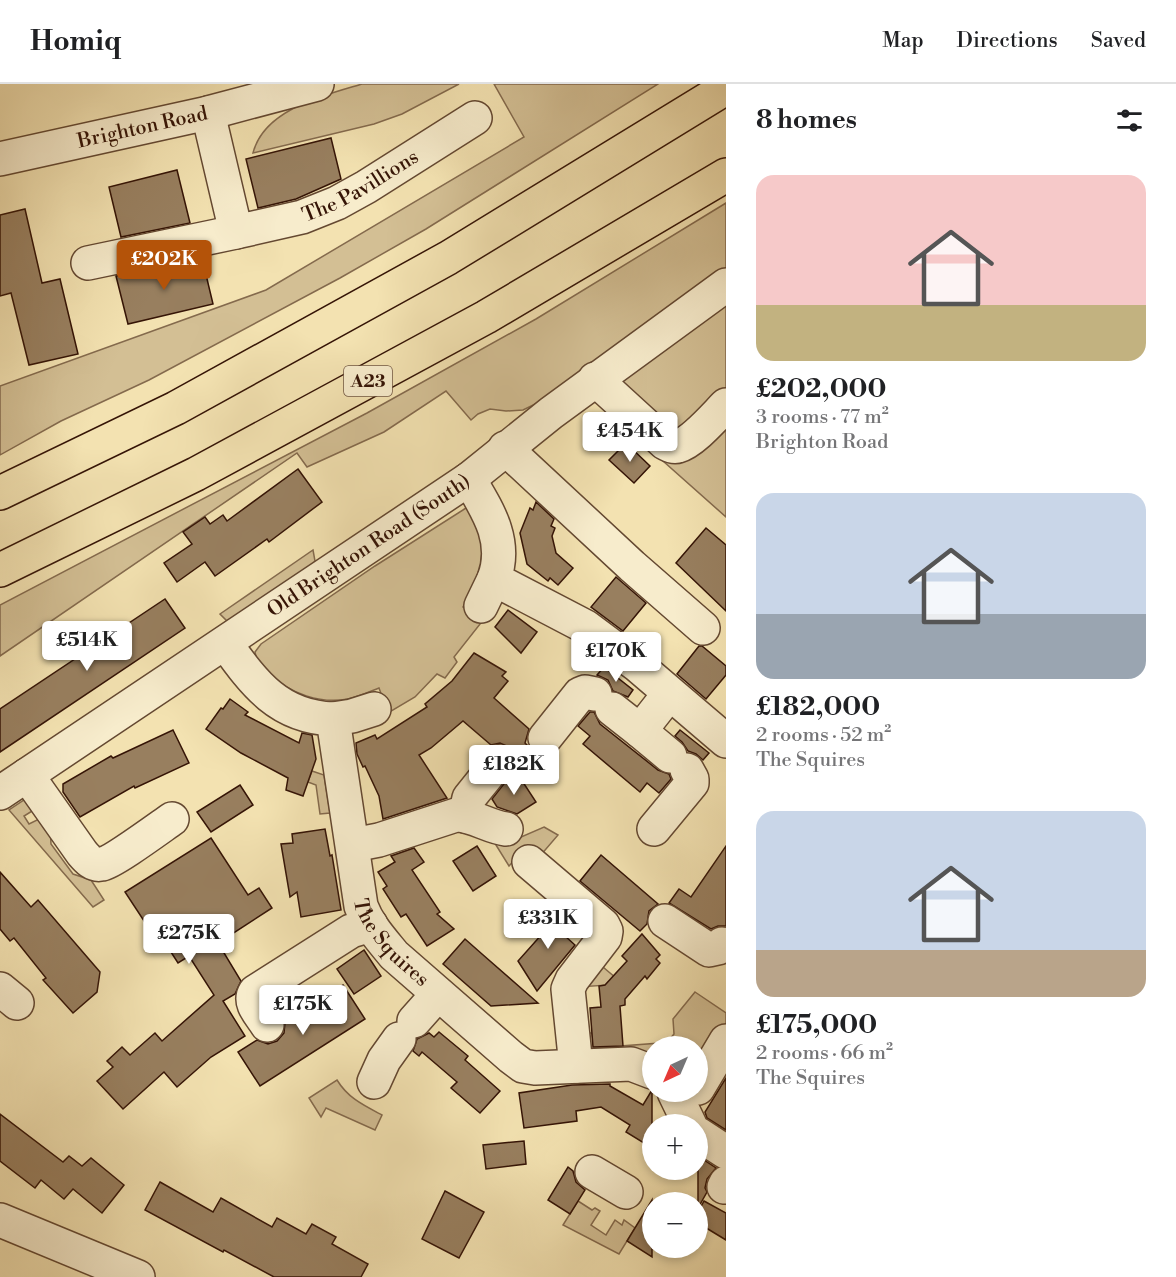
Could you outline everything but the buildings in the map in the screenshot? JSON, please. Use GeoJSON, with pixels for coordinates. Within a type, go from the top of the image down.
{"type":"FeatureCollection","features":[{"type":"Feature","properties":{"kind":"highway"},"geometry":{"type":"LineString","coordinates":[[0,493],[176,408],[448,258],[726,88]]}},
{"type":"Feature","properties":{"kind":"highway","name":"A23"},"geometry":{"type":"LineString","coordinates":[[0,570],[195,474],[476,322],[726,174]]}},
{"type":"Feature","properties":{"kind":"street","name":"Brighton Road"},"geometry":{"type":"LineString","coordinates":[[0,159],[207,113],[317,84]]}},
{"type":"Feature","properties":{"kind":"street"},"geometry":{"type":"LineString","coordinates":[[207,113],[236,232]]}},
{"type":"Feature","properties":{"kind":"street","name":"The Pavillions"},"geometry":{"type":"LineString","coordinates":[[88,262],[302,217],[338,203],[366,188],[475,118]]}},
{"type":"Feature","properties":{"kind":"street","name":"Old Brighton Road (South)"},"geometry":{"type":"LineString","coordinates":[[0,793],[469,479],[505,448],[595,380],[726,285]]}},
{"type":"Feature","properties":{"kind":"street"},"geometry":{"type":"LineString","coordinates":[[595,380],[672,447],[678,446],[693,436],[726,405]]}},
{"type":"Feature","properties":{"kind":"street"},"geometry":{"type":"LineString","coordinates":[[505,448],[632,566],[703,628]]}},
{"type":"Feature","properties":{"kind":"street"},"geometry":{"type":"LineString","coordinates":[[469,479],[496,529],[499,555],[487,593],[586,627],[637,665],[726,741]]}},
{"type":"Feature","properties":{"kind":"street"},"geometry":{"type":"LineString","coordinates":[[225,643],[256,684],[278,703],[310,716],[333,719],[374,709]]}},
{"type":"Feature","properties":{"kind":"street"},"geometry":{"type":"LineString","coordinates":[[544,738],[580,694],[585,692],[603,701],[679,763],[693,779],[692,783],[654,829]]}},
{"type":"Feature","properties":{"kind":"street"},"geometry":{"type":"LineString","coordinates":[[640,731],[669,694]]}},
{"type":"Feature","properties":{"kind":"street","name":"The Squires"},"geometry":{"type":"LineString","coordinates":[[333,719],[361,906],[371,925],[394,955],[523,1066],[535,1068],[631,1064],[642,1068]]}},
{"type":"Feature","properties":{"kind":"street"},"geometry":{"type":"LineString","coordinates":[[465,816],[469,798],[498,762]]}},
{"type":"Feature","properties":{"kind":"street"},"geometry":{"type":"LineString","coordinates":[[27,775],[82,853],[96,864],[109,861],[172,819]]}},
{"type":"Feature","properties":{"kind":"street"},"geometry":{"type":"LineString","coordinates":[[353,845],[409,831],[451,816],[465,816],[506,829]]}},
{"type":"Feature","properties":{"kind":"street"},"geometry":{"type":"LineString","coordinates":[[529,862],[603,925],[606,931],[605,938],[572,980],[568,989],[576,1065]]}},
{"type":"Feature","properties":{"kind":"street"},"geometry":{"type":"LineString","coordinates":[[665,921],[709,950],[718,948],[722,944]]}},
{"type":"Feature","properties":{"kind":"street"},"geometry":{"type":"LineString","coordinates":[[267,1024],[253,1002],[252,997],[255,992],[351,931],[371,925]]}},
{"type":"Feature","properties":{"kind":"street"},"geometry":{"type":"LineString","coordinates":[[374,1082],[384,1060],[406,1030],[438,994]]}},
{"type":"Feature","properties":{"kind":"street"},"geometry":{"type":"LineString","coordinates":[[708,1069],[726,1041]]}},
{"type":"Feature","properties":{"kind":"street"},"geometry":{"type":"LineString","coordinates":[[708,1140],[726,1152]]}},
{"type":"Feature","properties":{"kind":"street"},"geometry":{"type":"LineString","coordinates":[[592,1172],[627,1192]]}},
{"type":"Feature","properties":{"kind":"street"},"geometry":{"type":"LineString","coordinates":[[0,1220],[138,1277]]}},
{"type":"Feature","properties":{"kind":"shaded area"},"geometry":{"type":"Polygon","coordinates":[[[362,84],[459,84],[402,114],[374,124],[253,153],[259,138],[269,125],[283,115],[314,99],[362,84]]]}},
{"type":"Feature","properties":{"kind":"shaded area"},"geometry":{"type":"Polygon","coordinates":[[[494,84],[658,84],[426,229],[340,278],[149,380],[61,421],[0,455],[0,386],[266,290],[524,137],[494,84]]]}},
{"type":"Feature","properties":{"kind":"shaded area"},"geometry":{"type":"Polygon","coordinates":[[[726,203],[726,271],[560,392],[523,410],[490,409],[471,420],[446,391],[384,432],[307,467],[297,453],[0,656],[0,605],[367,413],[536,319],[726,203]]]}},
{"type":"Feature","properties":{"kind":"shaded area"},"geometry":{"type":"Polygon","coordinates":[[[726,304],[726,517],[654,453],[614,385],[726,304]]]}},
{"type":"Feature","properties":{"kind":"shaded area"},"geometry":{"type":"Polygon","coordinates":[[[466,508],[473,512],[480,524],[485,565],[463,607],[484,619],[454,657],[457,662],[445,678],[437,674],[415,697],[388,713],[379,688],[348,699],[317,699],[287,687],[260,664],[255,652],[261,644],[375,566],[466,508]]]}},
{"type":"Feature","properties":{"kind":"shaded area"},"geometry":{"type":"Polygon","coordinates":[[[313,550],[315,561],[311,567],[229,623],[220,614],[313,550]]]}},
{"type":"Feature","properties":{"kind":"shaded area"},"geometry":{"type":"Polygon","coordinates":[[[312,771],[324,775],[330,813],[320,814],[316,785],[308,782],[312,771]]]}},
{"type":"Feature","properties":{"kind":"shaded area"},"geometry":{"type":"Polygon","coordinates":[[[27,798],[37,808],[24,816],[29,824],[39,819],[50,824],[51,844],[73,874],[91,880],[104,900],[93,907],[9,810],[27,798]]]}},
{"type":"Feature","properties":{"kind":"shaded area"},"geometry":{"type":"Polygon","coordinates":[[[544,827],[558,835],[540,856],[527,846],[509,866],[491,837],[512,841],[544,827]]]}},
{"type":"Feature","properties":{"kind":"shaded area"},"geometry":{"type":"Polygon","coordinates":[[[597,962],[623,984],[579,987],[597,962]]]}},
{"type":"Feature","properties":{"kind":"shaded area"},"geometry":{"type":"Polygon","coordinates":[[[695,992],[726,1013],[726,1033],[708,1059],[708,1036],[672,1036],[673,1019],[695,992]]]}},
{"type":"Feature","properties":{"kind":"shaded area"},"geometry":{"type":"Polygon","coordinates":[[[580,1033],[592,1033],[594,1048],[642,1044],[642,1054],[582,1054],[580,1033]]]}},
{"type":"Feature","properties":{"kind":"shaded area"},"geometry":{"type":"Polygon","coordinates":[[[337,1080],[351,1096],[382,1115],[375,1130],[326,1108],[321,1117],[309,1098],[337,1080]]]}},
{"type":"Feature","properties":{"kind":"shaded area"},"geometry":{"type":"Polygon","coordinates":[[[578,1201],[592,1210],[595,1208],[600,1211],[591,1225],[606,1235],[615,1220],[622,1225],[624,1220],[635,1228],[619,1254],[563,1225],[578,1201]]]}}]}
